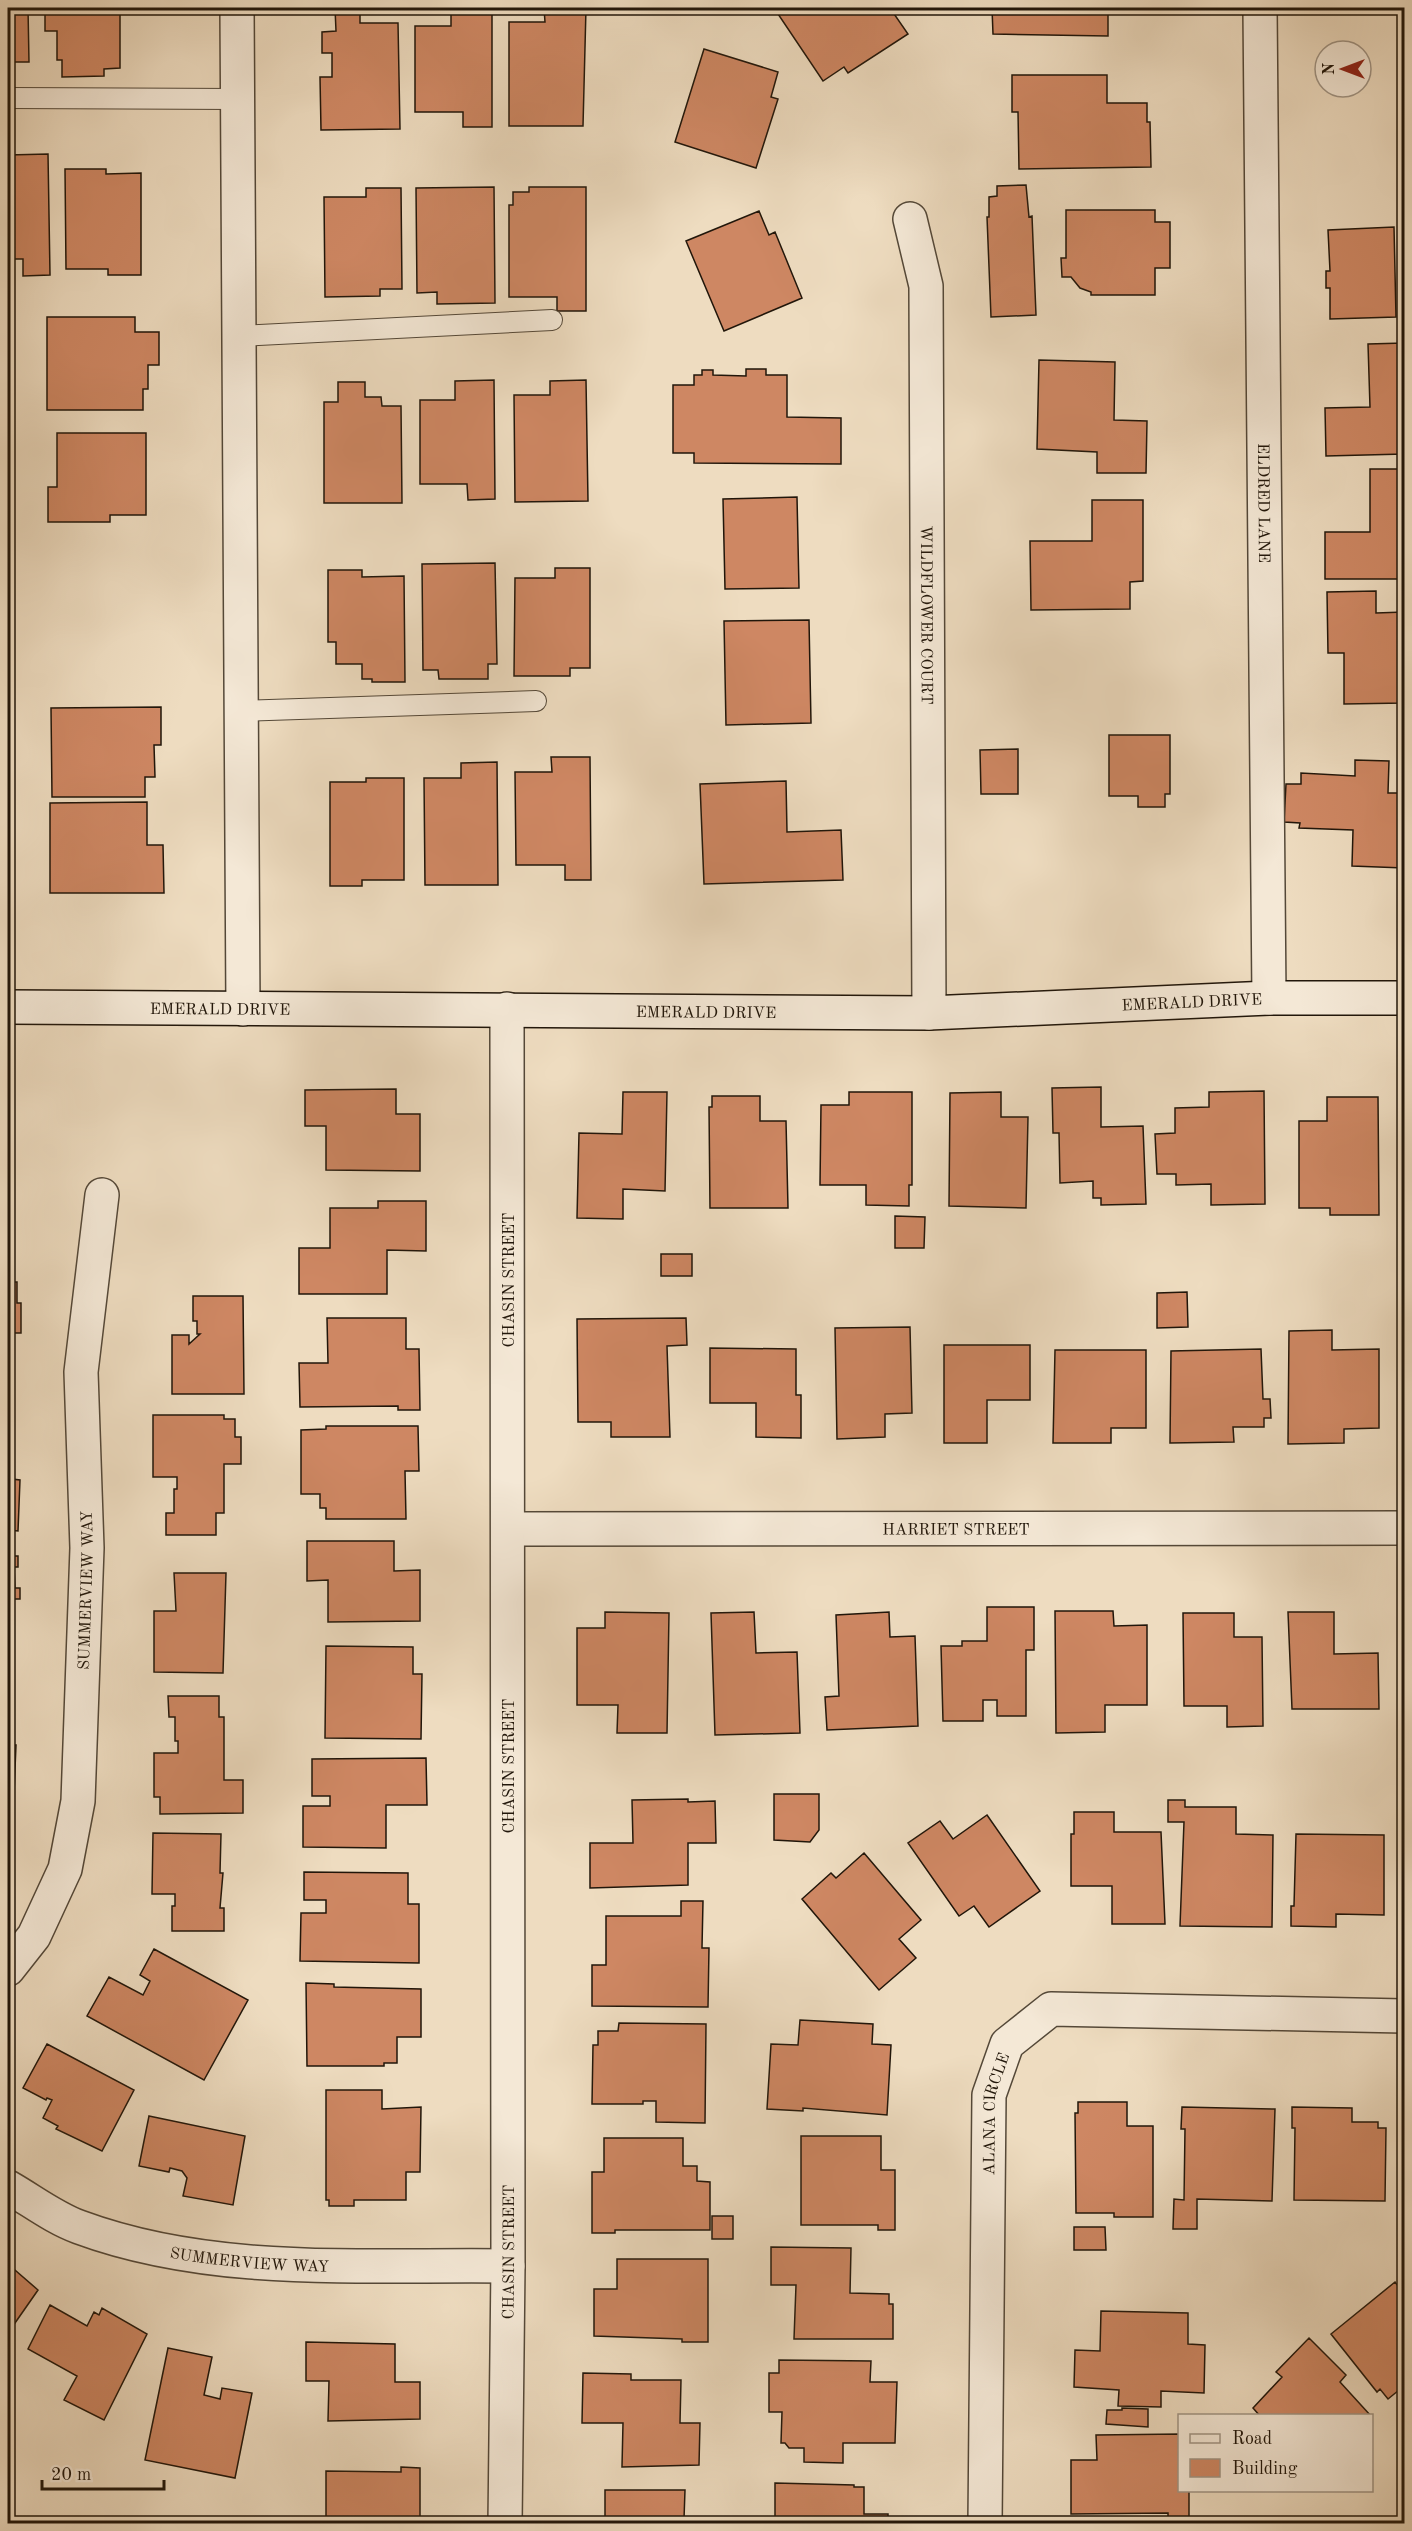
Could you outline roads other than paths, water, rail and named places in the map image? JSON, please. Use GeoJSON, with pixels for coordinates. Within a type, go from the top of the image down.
{"type":"FeatureCollection","features":[{"type":"Feature","properties":{"kind":"street"},"geometry":{"type":"LineString","coordinates":[[237,8],[243,1009]]}},
{"type":"Feature","properties":{"kind":"street","name":"ELDRED LANE"},"geometry":{"type":"LineString","coordinates":[[1260,8],[1269,998]]}},
{"type":"Feature","properties":{"kind":"street","name":"WILDFLOWER COURT"},"geometry":{"type":"LineString","coordinates":[[910,219],[926,286],[929,1013]]}},
{"type":"Feature","properties":{"kind":"street","name":"EMERALD DRIVE"},"geometry":{"type":"LineString","coordinates":[[8,1007],[929,1013],[1269,998],[1404,998]]}},
{"type":"Feature","properties":{"kind":"street","name":"CHASIN STREET"},"geometry":{"type":"LineString","coordinates":[[505,2523],[508,2266],[509,1529],[507,1010]]}},
{"type":"Feature","properties":{"kind":"street","name":"SUMMERVIEW WAY"},"geometry":{"type":"LineString","coordinates":[[8,1969],[34,1936],[65,1869],[78,1801],[87,1548],[81,1372],[102,1195]]}},
{"type":"Feature","properties":{"kind":"street","name":"HARRIET STREET"},"geometry":{"type":"LineString","coordinates":[[509,1529],[1404,1528]]}},
{"type":"Feature","properties":{"kind":"street","name":"ALANA CIRCLE"},"geometry":{"type":"LineString","coordinates":[[985,2523],[989,2095],[1007,2044],[1051,2009],[1404,2016]]}},
{"type":"Feature","properties":{"kind":"street","name":"SUMMERVIEW WAY"},"geometry":{"type":"LineString","coordinates":[[8,2187],[78,2227],[178,2255],[293,2264],[508,2266]]}},
{"type":"Feature","properties":{"kind":"lane"},"geometry":{"type":"LineString","coordinates":[[8,98],[238,99]]}},
{"type":"Feature","properties":{"kind":"lane"},"geometry":{"type":"LineString","coordinates":[[239,336],[552,320]]}},
{"type":"Feature","properties":{"kind":"lane"},"geometry":{"type":"LineString","coordinates":[[242,711],[536,701]]}}]}
